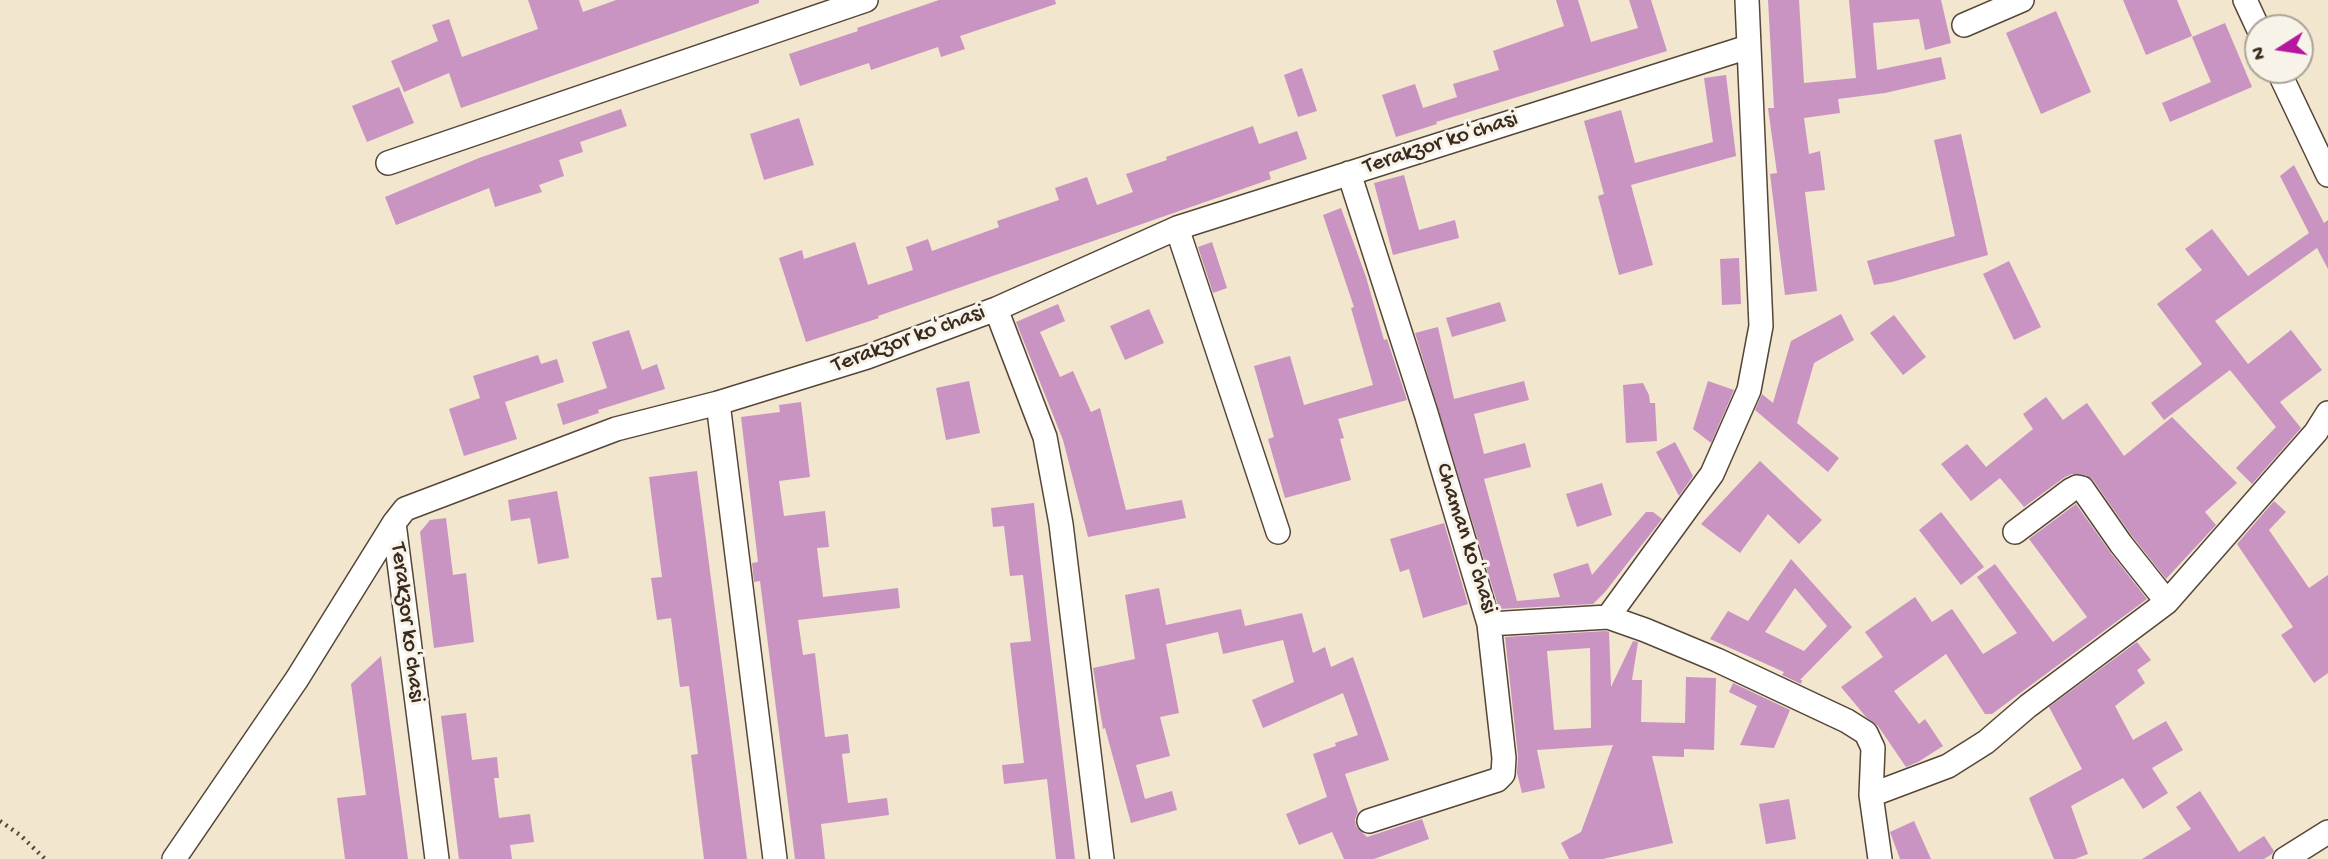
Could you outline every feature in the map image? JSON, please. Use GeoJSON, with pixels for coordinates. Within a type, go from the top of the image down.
{"type":"FeatureCollection","features":[{"type":"Feature","properties":{"kind":"street"},"geometry":{"type":"LineString","coordinates":[[388,163],[866,0]]}},
{"type":"Feature","properties":{"kind":"street"},"geometry":{"type":"LineString","coordinates":[[1608,617],[1712,474],[1749,390],[1762,326],[1747,0]]}},
{"type":"Feature","properties":{"kind":"street"},"geometry":{"type":"LineString","coordinates":[[1964,25],[2022,0]]}},
{"type":"Feature","properties":{"kind":"street","name":"Terakzor koʻchasi"},"geometry":{"type":"LineString","coordinates":[[437,859],[394,523],[405,509],[616,429],[718,403],[867,357],[996,309],[1177,228],[1748,47]]}},
{"type":"Feature","properties":{"kind":"street"},"geometry":{"type":"LineString","coordinates":[[2285,84],[2328,175]]}},
{"type":"Feature","properties":{"kind":"street","name":"Chaman koʻchasi"},"geometry":{"type":"LineString","coordinates":[[1349,173],[1426,413],[1489,624],[1608,617],[1717,660],[1847,720],[1866,733],[1873,748],[1871,795],[1880,859]]}},
{"type":"Feature","properties":{"kind":"street"},"geometry":{"type":"LineString","coordinates":[[1177,228],[1278,533]]}},
{"type":"Feature","properties":{"kind":"street"},"geometry":{"type":"LineString","coordinates":[[996,309],[1045,437],[1061,524],[1102,859]]}},
{"type":"Feature","properties":{"kind":"street"},"geometry":{"type":"LineString","coordinates":[[718,403],[775,859]]}},
{"type":"Feature","properties":{"kind":"street"},"geometry":{"type":"LineString","coordinates":[[1871,795],[1948,766],[1986,742],[2028,706],[2167,602],[2316,432],[2328,413]]}},
{"type":"Feature","properties":{"kind":"street"},"geometry":{"type":"LineString","coordinates":[[2015,532],[2071,490],[2082,488],[2121,544],[2167,602]]}},
{"type":"Feature","properties":{"kind":"street"},"geometry":{"type":"LineString","coordinates":[[174,859],[297,679],[394,523]]}},
{"type":"Feature","properties":{"kind":"street"},"geometry":{"type":"LineString","coordinates":[[1369,821],[1497,780],[1503,774],[1504,758],[1489,624]]}},
{"type":"Feature","properties":{"kind":"street"},"geometry":{"type":"LineString","coordinates":[[2285,859],[2308,853],[2328,832]]}},
{"type":"Feature","properties":{"kind":"path"},"geometry":{"type":"LineString","coordinates":[[0,821],[20,835],[45,859]]}},
{"type":"Feature","properties":{"kind":"building"},"geometry":{"type":"Polygon","coordinates":[[[528,0],[579,0],[583,12],[616,0],[759,0],[759,3],[461,108],[449,73],[404,92],[391,61],[438,41],[432,25],[449,19],[462,57],[538,29],[528,0]]]}},
{"type":"Feature","properties":{"kind":"building"},"geometry":{"type":"Polygon","coordinates":[[[939,0],[1055,0],[1056,4],[960,36],[965,49],[941,57],[938,47],[871,70],[869,63],[800,86],[789,54],[939,0]]]}},
{"type":"Feature","properties":{"kind":"building"},"geometry":{"type":"Polygon","coordinates":[[[1556,0],[1578,0],[1591,42],[1638,28],[1629,0],[1651,0],[1667,51],[1436,122],[1437,124],[1396,137],[1382,95],[1415,84],[1423,108],[1457,97],[1453,84],[1499,70],[1493,51],[1564,26],[1556,0]]]}},
{"type":"Feature","properties":{"kind":"building"},"geometry":{"type":"Polygon","coordinates":[[[1768,0],[1799,0],[1804,83],[1856,78],[1849,0],[1941,0],[1951,43],[1925,50],[1919,19],[1873,23],[1877,70],[1941,57],[1946,79],[1885,93],[1838,99],[1840,113],[1804,118],[1809,154],[1820,151],[1825,190],[1805,192],[1817,291],[1785,295],[1770,174],[1777,173],[1768,108],[1774,108],[1768,0]]]}},
{"type":"Feature","properties":{"kind":"building"},"geometry":{"type":"Polygon","coordinates":[[[2123,0],[2177,0],[2192,36],[2146,55],[2123,0]]]}},
{"type":"Feature","properties":{"kind":"building"},"geometry":{"type":"Polygon","coordinates":[[[2056,11],[2091,92],[2041,114],[2006,33],[2056,11]]]}},
{"type":"Feature","properties":{"kind":"building"},"geometry":{"type":"Polygon","coordinates":[[[2225,23],[2244,68],[2244,84],[2251,84],[2252,87],[2170,122],[2162,103],[2211,82],[2192,37],[2225,23]]]}},
{"type":"Feature","properties":{"kind":"building"},"geometry":{"type":"Polygon","coordinates":[[[1302,68],[1317,111],[1298,117],[1284,75],[1302,68]]]}},
{"type":"Feature","properties":{"kind":"building"},"geometry":{"type":"Polygon","coordinates":[[[1726,75],[1736,156],[1631,185],[1653,265],[1619,275],[1598,196],[1604,194],[1584,121],[1621,110],[1635,163],[1713,142],[1704,78],[1726,75]]]}},
{"type":"Feature","properties":{"kind":"building"},"geometry":{"type":"Polygon","coordinates":[[[399,87],[414,123],[367,142],[352,106],[399,87]]]}},
{"type":"Feature","properties":{"kind":"building"},"geometry":{"type":"Polygon","coordinates":[[[621,109],[627,126],[580,142],[583,152],[559,160],[564,176],[539,185],[542,192],[495,207],[489,188],[396,225],[385,197],[479,158],[621,109]]]}},
{"type":"Feature","properties":{"kind":"building"},"geometry":{"type":"Polygon","coordinates":[[[799,118],[814,165],[764,180],[750,134],[799,118]]]}},
{"type":"Feature","properties":{"kind":"building"},"geometry":{"type":"Polygon","coordinates":[[[1253,126],[1259,144],[1297,131],[1307,159],[1269,172],[1271,179],[806,342],[779,258],[802,250],[804,259],[855,242],[868,285],[913,270],[906,247],[928,239],[932,251],[999,227],[997,221],[1059,200],[1055,188],[1087,177],[1097,205],[1133,192],[1126,174],[1253,126]]]}},
{"type":"Feature","properties":{"kind":"building"},"geometry":{"type":"Polygon","coordinates":[[[1961,134],[1988,255],[1874,285],[1867,261],[1955,236],[1934,140],[1961,134]]]}},
{"type":"Feature","properties":{"kind":"building"},"geometry":{"type":"Polygon","coordinates":[[[2294,165],[2324,223],[2328,220],[2328,269],[2317,248],[2215,321],[2248,364],[2291,330],[2322,370],[2280,402],[2301,428],[2252,484],[2236,468],[2276,427],[2230,370],[2164,420],[2151,403],[2202,364],[2157,304],[2202,270],[2185,249],[2212,229],[2248,276],[2309,233],[2280,176],[2294,165]]]}},
{"type":"Feature","properties":{"kind":"building"},"geometry":{"type":"Polygon","coordinates":[[[1404,175],[1419,230],[1455,220],[1459,238],[1393,255],[1374,183],[1404,175]]]}},
{"type":"Feature","properties":{"kind":"building"},"geometry":{"type":"Polygon","coordinates":[[[1341,208],[1366,277],[1384,340],[1387,339],[1407,400],[1338,419],[1344,438],[1340,439],[1351,480],[1285,498],[1268,439],[1274,437],[1254,366],[1290,356],[1304,405],[1373,385],[1351,308],[1354,307],[1323,215],[1341,208]]]}},
{"type":"Feature","properties":{"kind":"building"},"geometry":{"type":"Polygon","coordinates":[[[1212,242],[1227,288],[1213,293],[1198,247],[1212,242]]]}},
{"type":"Feature","properties":{"kind":"building"},"geometry":{"type":"Polygon","coordinates":[[[1739,258],[1741,304],[1722,305],[1720,259],[1739,258]]]}},
{"type":"Feature","properties":{"kind":"building"},"geometry":{"type":"Polygon","coordinates":[[[2009,261],[2041,327],[2014,340],[1983,274],[2009,261]]]}},
{"type":"Feature","properties":{"kind":"building"},"geometry":{"type":"Polygon","coordinates":[[[1500,302],[1506,321],[1452,337],[1446,318],[1500,302]]]}},
{"type":"Feature","properties":{"kind":"building"},"geometry":{"type":"Polygon","coordinates":[[[1058,304],[1065,321],[1040,332],[1060,377],[1073,371],[1091,412],[1100,408],[1126,510],[1182,500],[1186,518],[1088,537],[1063,440],[1016,322],[1058,304]]]}},
{"type":"Feature","properties":{"kind":"building"},"geometry":{"type":"Polygon","coordinates":[[[1149,309],[1164,343],[1125,360],[1110,326],[1149,309]]]}},
{"type":"Feature","properties":{"kind":"building"},"geometry":{"type":"Polygon","coordinates":[[[1841,314],[1854,340],[1814,363],[1797,423],[1839,458],[1828,472],[1755,410],[1762,394],[1773,403],[1791,341],[1841,314]]]}},
{"type":"Feature","properties":{"kind":"building"},"geometry":{"type":"Polygon","coordinates":[[[1894,315],[1926,357],[1903,375],[1870,333],[1894,315]]]}},
{"type":"Feature","properties":{"kind":"building"},"geometry":{"type":"Polygon","coordinates":[[[1438,327],[1454,399],[1524,381],[1529,400],[1474,414],[1484,454],[1525,443],[1531,467],[1484,479],[1517,601],[1560,597],[1553,574],[1588,563],[1592,575],[1646,512],[1653,512],[1662,519],[1593,604],[1499,609],[1415,333],[1438,327]]]}},
{"type":"Feature","properties":{"kind":"building"},"geometry":{"type":"Polygon","coordinates":[[[629,330],[642,370],[657,364],[665,389],[598,410],[599,413],[563,425],[557,404],[607,388],[592,342],[629,330]]]}},
{"type":"Feature","properties":{"kind":"building"},"geometry":{"type":"Polygon","coordinates":[[[538,355],[541,364],[557,359],[564,382],[505,402],[517,439],[464,456],[449,409],[480,398],[473,376],[538,355]]]}},
{"type":"Feature","properties":{"kind":"building"},"geometry":{"type":"Polygon","coordinates":[[[969,381],[980,433],[946,440],[936,388],[969,381]]]}},
{"type":"Feature","properties":{"kind":"building"},"geometry":{"type":"Polygon","coordinates":[[[1708,381],[1734,390],[1711,443],[1693,429],[1708,381]]]}},
{"type":"Feature","properties":{"kind":"building"},"geometry":{"type":"Polygon","coordinates":[[[1643,383],[1650,403],[1655,403],[1657,441],[1626,443],[1623,385],[1643,383]]]}},
{"type":"Feature","properties":{"kind":"building"},"geometry":{"type":"Polygon","coordinates":[[[2046,397],[2063,420],[2087,403],[2124,456],[2172,417],[2237,483],[2205,512],[2216,525],[2166,579],[2093,480],[2086,475],[2072,474],[2065,477],[2024,507],[2000,478],[1971,501],[1941,464],[1967,444],[1986,467],[2033,429],[2023,414],[2046,397]]]}},
{"type":"Feature","properties":{"kind":"building"},"geometry":{"type":"Polygon","coordinates":[[[801,402],[810,477],[779,481],[784,516],[825,511],[829,547],[817,548],[823,597],[898,588],[900,608],[798,620],[803,655],[815,653],[825,737],[848,734],[850,753],[842,754],[848,803],[887,798],[889,815],[821,824],[825,859],[795,859],[760,581],[754,582],[752,563],[758,562],[741,417],[780,412],[779,405],[801,402]]]}},
{"type":"Feature","properties":{"kind":"building"},"geometry":{"type":"Polygon","coordinates":[[[1675,442],[1693,476],[1679,496],[1656,452],[1675,442]]]}},
{"type":"Feature","properties":{"kind":"building"},"geometry":{"type":"Polygon","coordinates":[[[1760,461],[1822,520],[1799,544],[1768,514],[1740,553],[1701,524],[1760,461]]]}},
{"type":"Feature","properties":{"kind":"building"},"geometry":{"type":"Polygon","coordinates":[[[697,471],[747,859],[704,859],[691,755],[698,754],[689,686],[680,687],[671,618],[657,620],[651,578],[662,577],[649,477],[697,471]]]}},
{"type":"Feature","properties":{"kind":"building"},"geometry":{"type":"Polygon","coordinates":[[[1602,483],[1612,515],[1577,527],[1566,494],[1602,483]]]}},
{"type":"Feature","properties":{"kind":"building"},"geometry":{"type":"Polygon","coordinates":[[[557,491],[569,558],[538,564],[530,518],[511,521],[508,500],[557,491]]]}},
{"type":"Feature","properties":{"kind":"building"},"geometry":{"type":"Polygon","coordinates":[[[2274,501],[2286,512],[2269,530],[2309,588],[2328,575],[2328,673],[2314,683],[2281,635],[2293,627],[2237,544],[2274,501]]]}},
{"type":"Feature","properties":{"kind":"building"},"geometry":{"type":"Polygon","coordinates":[[[1034,503],[1075,859],[1056,859],[1047,779],[1004,784],[1002,765],[1024,763],[1010,643],[1031,641],[1023,575],[1010,576],[1004,526],[993,527],[991,508],[1034,503]]]}},
{"type":"Feature","properties":{"kind":"building"},"geometry":{"type":"Polygon","coordinates":[[[2076,504],[2147,599],[1992,714],[1985,714],[1946,654],[1894,691],[1919,724],[1925,719],[1943,746],[1906,767],[1878,726],[1866,717],[1841,687],[1883,657],[1865,632],[1915,597],[1932,622],[1952,609],[1983,654],[2017,633],[1977,577],[1995,564],[2053,642],[2087,617],[2029,539],[2076,504]]]}},
{"type":"Feature","properties":{"kind":"building"},"geometry":{"type":"Polygon","coordinates":[[[1941,512],[1984,567],[1961,585],[1919,530],[1941,512]]]}},
{"type":"Feature","properties":{"kind":"building"},"geometry":{"type":"Polygon","coordinates":[[[446,518],[453,575],[466,573],[474,642],[434,648],[420,532],[430,520],[446,518]]]}},
{"type":"Feature","properties":{"kind":"building"},"geometry":{"type":"Polygon","coordinates":[[[1444,523],[1468,604],[1423,618],[1409,569],[1400,572],[1390,539],[1444,523]]]}},
{"type":"Feature","properties":{"kind":"building"},"geometry":{"type":"Polygon","coordinates":[[[1791,559],[1852,627],[1800,680],[1801,684],[1782,675],[1784,672],[1710,639],[1728,611],[1748,621],[1791,559]],[[1795,588],[1765,632],[1804,651],[1827,626],[1795,588]]]}},
{"type":"Feature","properties":{"kind":"building"},"geometry":{"type":"Polygon","coordinates":[[[1159,588],[1166,625],[1241,609],[1245,626],[1302,613],[1313,653],[1325,647],[1331,667],[1353,657],[1389,760],[1345,774],[1358,812],[1356,826],[1367,837],[1422,819],[1429,839],[1374,859],[1344,859],[1332,832],[1299,845],[1286,814],[1327,797],[1313,754],[1358,735],[1343,693],[1263,728],[1252,700],[1294,682],[1283,640],[1223,654],[1218,632],[1166,644],[1179,713],[1160,717],[1170,756],[1136,765],[1145,799],[1172,791],[1177,810],[1131,823],[1105,728],[1103,729],[1093,668],[1135,659],[1125,595],[1159,588]]]}},
{"type":"Feature","properties":{"kind":"building"},"geometry":{"type":"Polygon","coordinates":[[[1609,632],[1611,687],[1633,641],[1638,642],[1632,680],[1642,680],[1641,722],[1685,723],[1686,677],[1716,678],[1714,750],[1684,749],[1684,757],[1652,756],[1673,843],[1603,859],[1569,859],[1561,843],[1581,832],[1613,745],[1537,750],[1545,788],[1522,793],[1517,773],[1518,756],[1505,637],[1609,632]],[[1590,648],[1547,651],[1554,730],[1591,728],[1590,648]]]}},
{"type":"Feature","properties":{"kind":"building"},"geometry":{"type":"Polygon","coordinates":[[[2137,642],[2151,660],[2137,670],[2145,683],[2115,706],[2133,740],[2166,721],[2183,750],[2152,768],[2168,793],[2143,809],[2123,778],[2071,806],[2088,854],[2075,859],[2054,859],[2029,798],[2082,769],[2049,707],[2137,642]]]}},
{"type":"Feature","properties":{"kind":"building"},"geometry":{"type":"Polygon","coordinates":[[[381,656],[408,859],[345,859],[337,798],[366,795],[351,684],[381,656]]]}},
{"type":"Feature","properties":{"kind":"building"},"geometry":{"type":"Polygon","coordinates":[[[1733,683],[1790,710],[1774,748],[1740,745],[1757,706],[1729,692],[1733,683]]]}},
{"type":"Feature","properties":{"kind":"building"},"geometry":{"type":"Polygon","coordinates":[[[466,713],[472,760],[497,757],[499,778],[494,778],[499,818],[530,814],[534,842],[510,845],[512,859],[459,859],[441,716],[466,713]]]}},
{"type":"Feature","properties":{"kind":"building"},"geometry":{"type":"Polygon","coordinates":[[[2200,791],[2239,852],[2264,836],[2274,851],[2272,854],[2264,859],[2142,859],[2191,829],[2176,807],[2200,791]]]}},
{"type":"Feature","properties":{"kind":"building"},"geometry":{"type":"Polygon","coordinates":[[[1789,799],[1796,839],[1766,844],[1759,804],[1789,799]]]}},
{"type":"Feature","properties":{"kind":"building"},"geometry":{"type":"Polygon","coordinates":[[[1914,821],[1931,859],[1900,859],[1890,832],[1914,821]]]}}]}
